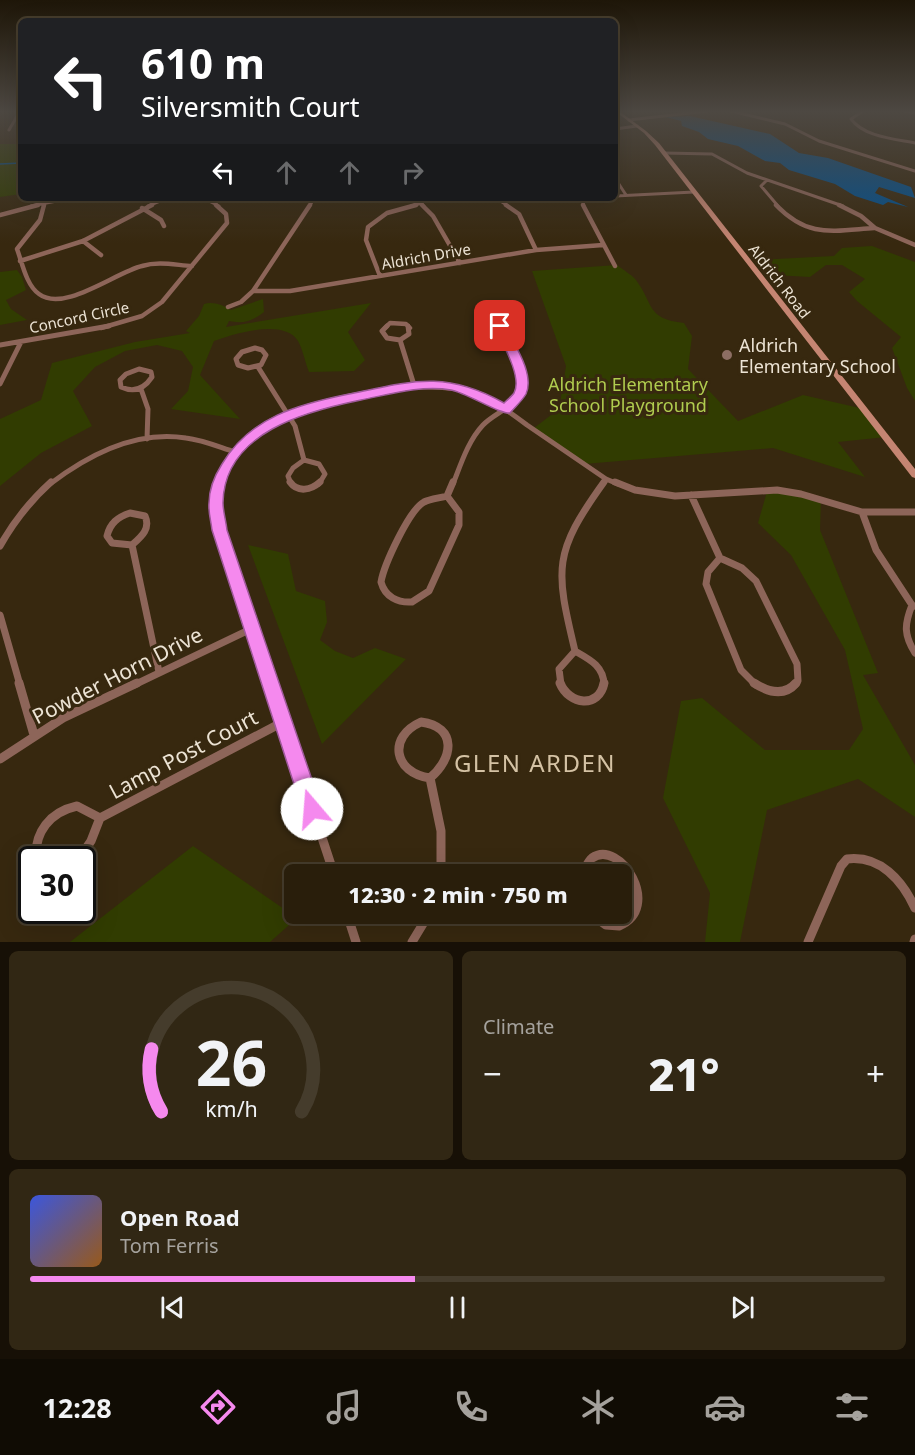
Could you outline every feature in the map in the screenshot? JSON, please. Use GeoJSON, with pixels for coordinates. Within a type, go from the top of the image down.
{"type":"FeatureCollection","features":[{"type":"Feature","properties":{"kind":"main road","name":"Aldrich Road"},"geometry":{"type":"LineString","coordinates":[[666,155],[915,475]]}},
{"type":"Feature","properties":{"kind":"street"},"geometry":{"type":"LineString","coordinates":[[713,155],[743,172],[845,207],[875,228],[915,245]]}},
{"type":"Feature","properties":{"kind":"street"},"geometry":{"type":"LineString","coordinates":[[864,155],[915,171]]}},
{"type":"Feature","properties":{"kind":"street"},"geometry":{"type":"LineString","coordinates":[[767,180],[761,186],[762,190],[798,225],[823,231],[875,228]]}},
{"type":"Feature","properties":{"kind":"street"},"geometry":{"type":"LineString","coordinates":[[618,183],[626,195]]}},
{"type":"Feature","properties":{"kind":"street"},"geometry":{"type":"LineString","coordinates":[[618,196],[694,192]]}},
{"type":"Feature","properties":{"kind":"street"},"geometry":{"type":"LineString","coordinates":[[0,215],[55,201]]}},
{"type":"Feature","properties":{"kind":"street"},"geometry":{"type":"LineString","coordinates":[[20,261],[83,241],[142,208],[160,201]]}},
{"type":"Feature","properties":{"kind":"street"},"geometry":{"type":"LineString","coordinates":[[209,201],[213,203],[217,201]]}},
{"type":"Feature","properties":{"kind":"street"},"geometry":{"type":"LineString","coordinates":[[228,307],[242,302],[253,291],[313,201]]}},
{"type":"Feature","properties":{"kind":"street"},"geometry":{"type":"LineString","coordinates":[[420,201],[433,216],[460,263]]}},
{"type":"Feature","properties":{"kind":"street"},"geometry":{"type":"LineString","coordinates":[[500,201],[519,214],[536,250]]}},
{"type":"Feature","properties":{"kind":"street"},"geometry":{"type":"LineString","coordinates":[[582,201],[615,266]]}},
{"type":"Feature","properties":{"kind":"street"},"geometry":{"type":"LineString","coordinates":[[44,203],[40,223],[19,245],[17,252],[34,291],[51,298],[67,297],[86,292],[127,270],[141,266],[159,263],[192,266]]}},
{"type":"Feature","properties":{"kind":"street","name":"Concord Circle"},"geometry":{"type":"LineString","coordinates":[[0,345],[110,326],[136,318],[158,306],[227,223],[226,213],[213,203]]}},
{"type":"Feature","properties":{"kind":"street"},"geometry":{"type":"LineString","coordinates":[[380,276],[366,240],[368,227],[387,213],[422,203]]}},
{"type":"Feature","properties":{"kind":"street"},"geometry":{"type":"LineString","coordinates":[[142,208],[161,220],[164,226]]}},
{"type":"Feature","properties":{"kind":"street"},"geometry":{"type":"LineString","coordinates":[[83,241],[101,255]]}},
{"type":"Feature","properties":{"kind":"street","name":"Aldrich Drive"},"geometry":{"type":"LineString","coordinates":[[253,291],[290,291],[536,250],[603,245]]}},
{"type":"Feature","properties":{"kind":"street"},"geometry":{"type":"LineString","coordinates":[[490,304],[504,308],[507,314],[498,321],[484,319],[480,315],[480,309],[490,304]]}},
{"type":"Feature","properties":{"kind":"street"},"geometry":{"type":"LineString","coordinates":[[447,496],[459,512],[459,525],[429,591],[424,597],[412,602],[403,602],[389,596],[382,586],[381,578],[415,510],[424,502],[447,496],[477,434],[485,423],[505,410],[520,394],[523,383],[520,371],[498,321]]}},
{"type":"Feature","properties":{"kind":"street"},"geometry":{"type":"LineString","coordinates":[[398,322],[408,326],[409,333],[400,340],[384,335],[382,331],[385,326],[398,322]]}},
{"type":"Feature","properties":{"kind":"street"},"geometry":{"type":"LineString","coordinates":[[400,340],[414,386]]}},
{"type":"Feature","properties":{"kind":"street"},"geometry":{"type":"LineString","coordinates":[[0,384],[21,342]]}},
{"type":"Feature","properties":{"kind":"street"},"geometry":{"type":"LineString","coordinates":[[245,350],[262,350],[266,356],[258,367],[240,366],[236,359],[245,350]]}},
{"type":"Feature","properties":{"kind":"street"},"geometry":{"type":"LineString","coordinates":[[258,367],[298,432],[304,460]]}},
{"type":"Feature","properties":{"kind":"street"},"geometry":{"type":"LineString","coordinates":[[135,370],[148,370],[152,377],[141,389],[124,389],[120,380],[135,370]]}},
{"type":"Feature","properties":{"kind":"street"},"geometry":{"type":"LineString","coordinates":[[331,864],[220,530],[216,511],[220,481],[236,452],[256,433],[288,414],[314,406],[414,386],[445,385],[463,388],[482,395],[606,479],[647,493],[691,495],[777,490],[801,494],[862,512],[915,512]]}},
{"type":"Feature","properties":{"kind":"street"},"geometry":{"type":"LineString","coordinates":[[141,389],[149,413],[147,439]]}},
{"type":"Feature","properties":{"kind":"street"},"geometry":{"type":"LineString","coordinates":[[0,546],[11,525],[24,508],[58,477],[95,455],[147,439],[184,437],[236,452]]}},
{"type":"Feature","properties":{"kind":"street"},"geometry":{"type":"LineString","coordinates":[[304,460],[319,464],[325,474],[318,485],[301,490],[291,485],[288,476],[293,468],[304,460]]}},
{"type":"Feature","properties":{"kind":"street"},"geometry":{"type":"LineString","coordinates":[[575,651],[559,669],[560,684],[568,696],[576,701],[592,701],[602,693],[603,673],[594,661],[575,651],[562,598],[562,558],[574,525],[606,479]]}},
{"type":"Feature","properties":{"kind":"street"},"geometry":{"type":"LineString","coordinates":[[691,495],[720,558],[742,568],[756,581],[797,664],[798,681],[791,688],[773,692],[760,688],[753,684],[741,670],[706,584],[708,572],[720,558]]}},
{"type":"Feature","properties":{"kind":"street"},"geometry":{"type":"LineString","coordinates":[[862,512],[876,550],[914,606],[903,626],[906,639],[915,653]]}},
{"type":"Feature","properties":{"kind":"street"},"geometry":{"type":"LineString","coordinates":[[130,513],[140,513],[145,516],[148,524],[145,532],[132,545],[112,543],[107,532],[118,518],[130,513]]}},
{"type":"Feature","properties":{"kind":"street"},"geometry":{"type":"LineString","coordinates":[[132,545],[159,672]]}},
{"type":"Feature","properties":{"kind":"street"},"geometry":{"type":"LineString","coordinates":[[0,615],[34,735]]}},
{"type":"Feature","properties":{"kind":"street","name":"Powder Horn Drive"},"geometry":{"type":"LineString","coordinates":[[0,759],[63,718],[253,628]]}},
{"type":"Feature","properties":{"kind":"street","name":"Lamp Post Court"},"geometry":{"type":"LineString","coordinates":[[100,818],[284,722]]}},
{"type":"Feature","properties":{"kind":"street"},"geometry":{"type":"LineString","coordinates":[[422,722],[437,725],[446,736],[448,746],[443,764],[430,778],[411,773],[405,768],[399,754],[402,735],[407,729],[422,722]]}},
{"type":"Feature","properties":{"kind":"street"},"geometry":{"type":"LineString","coordinates":[[430,778],[442,847],[441,864]]}},
{"type":"Feature","properties":{"kind":"street"},"geometry":{"type":"LineString","coordinates":[[36,846],[44,826],[63,809],[77,806],[100,818],[88,846]]}},
{"type":"Feature","properties":{"kind":"street"},"geometry":{"type":"LineString","coordinates":[[587,864],[594,857],[610,855],[624,864]]}},
{"type":"Feature","properties":{"kind":"street"},"geometry":{"type":"LineString","coordinates":[[808,942],[841,866],[847,859],[866,858],[888,871],[903,886],[915,908]]}},
{"type":"Feature","properties":{"kind":"street"},"geometry":{"type":"LineString","coordinates":[[632,875],[636,883],[636,908],[632,918]]}},
{"type":"Feature","properties":{"kind":"street"},"geometry":{"type":"LineString","coordinates":[[350,924],[356,942]]}},
{"type":"Feature","properties":{"kind":"street"},"geometry":{"type":"LineString","coordinates":[[412,942],[423,924]]}},
{"type":"Feature","properties":{"kind":"street"},"geometry":{"type":"LineString","coordinates":[[605,924],[613,927],[624,924]]}},
{"type":"Feature","properties":{"kind":"green space"},"geometry":{"type":"Polygon","coordinates":[[[0,155],[18,155],[18,194],[0,197],[0,155]]]}},
{"type":"Feature","properties":{"kind":"green space"},"geometry":{"type":"Polygon","coordinates":[[[872,246],[915,262],[915,401],[907,388],[892,348],[901,337],[849,292],[865,279],[842,265],[826,265],[810,277],[774,275],[758,260],[834,256],[842,248],[872,246]]]}},
{"type":"Feature","properties":{"kind":"green space","name":"Aldrich Elementary School Playground"},"geometry":{"type":"Polygon","coordinates":[[[617,265],[636,280],[657,314],[672,321],[684,323],[692,336],[688,369],[738,421],[803,395],[864,409],[886,437],[838,442],[865,477],[773,448],[584,464],[534,428],[559,409],[566,366],[532,271],[617,265]]]}},
{"type":"Feature","properties":{"kind":"green space"},"geometry":{"type":"Polygon","coordinates":[[[17,270],[26,290],[6,300],[11,309],[27,320],[0,325],[0,272],[17,270]]]}},
{"type":"Feature","properties":{"kind":"green space"},"geometry":{"type":"Polygon","coordinates":[[[263,299],[264,312],[248,321],[229,321],[226,327],[371,303],[348,332],[365,360],[354,371],[309,372],[298,341],[291,334],[282,330],[245,332],[214,341],[200,375],[240,419],[171,409],[188,391],[193,367],[182,351],[157,345],[125,351],[95,367],[73,391],[92,426],[41,453],[0,486],[0,419],[41,400],[52,363],[135,342],[190,333],[186,331],[199,316],[204,304],[218,304],[231,310],[263,299]]]}},
{"type":"Feature","properties":{"kind":"green space"},"geometry":{"type":"Polygon","coordinates":[[[768,488],[821,499],[820,530],[878,673],[863,675],[915,765],[915,817],[858,779],[767,810],[740,942],[705,942],[710,893],[663,798],[681,701],[702,698],[765,750],[849,750],[863,729],[845,650],[791,555],[758,523],[768,488]]]}},
{"type":"Feature","properties":{"kind":"green space"},"geometry":{"type":"Polygon","coordinates":[[[248,545],[288,554],[296,591],[325,601],[327,622],[320,640],[335,651],[353,658],[375,648],[406,659],[322,744],[248,545]]]}},
{"type":"Feature","properties":{"kind":"green space"},"geometry":{"type":"Polygon","coordinates":[[[193,846],[284,909],[284,924],[290,924],[270,942],[70,942],[96,924],[193,846]]]}},
{"type":"Feature","properties":{"kind":"water"},"geometry":{"type":"Polygon","coordinates":[[[754,155],[810,155],[828,158],[911,187],[915,198],[879,187],[875,193],[908,207],[888,202],[883,205],[855,196],[835,184],[789,170],[780,163],[765,161],[754,155]]]}},
{"type":"Feature","properties":{"kind":"waterway"},"geometry":{"type":"LineString","coordinates":[[0,164],[18,163]]}},
{"type":"Feature","properties":{"kind":"place","name":"Aldrich Elementary School"},"geometry":{"type":"Point","coordinates":[727,355]}},
{"type":"Feature","properties":{"kind":"district","name":"GLEN ARDEN"},"geometry":{"type":"Point","coordinates":[535,762]}},
{"type":"Feature","properties":{"kind":"route"},"geometry":{"type":"LineString","coordinates":[[312,809],[220,530],[216,496],[222,475],[236,452],[248,439],[279,418],[314,406],[400,387],[429,384],[463,388],[475,392],[505,410],[520,394],[523,383],[500,326]]}}]}
